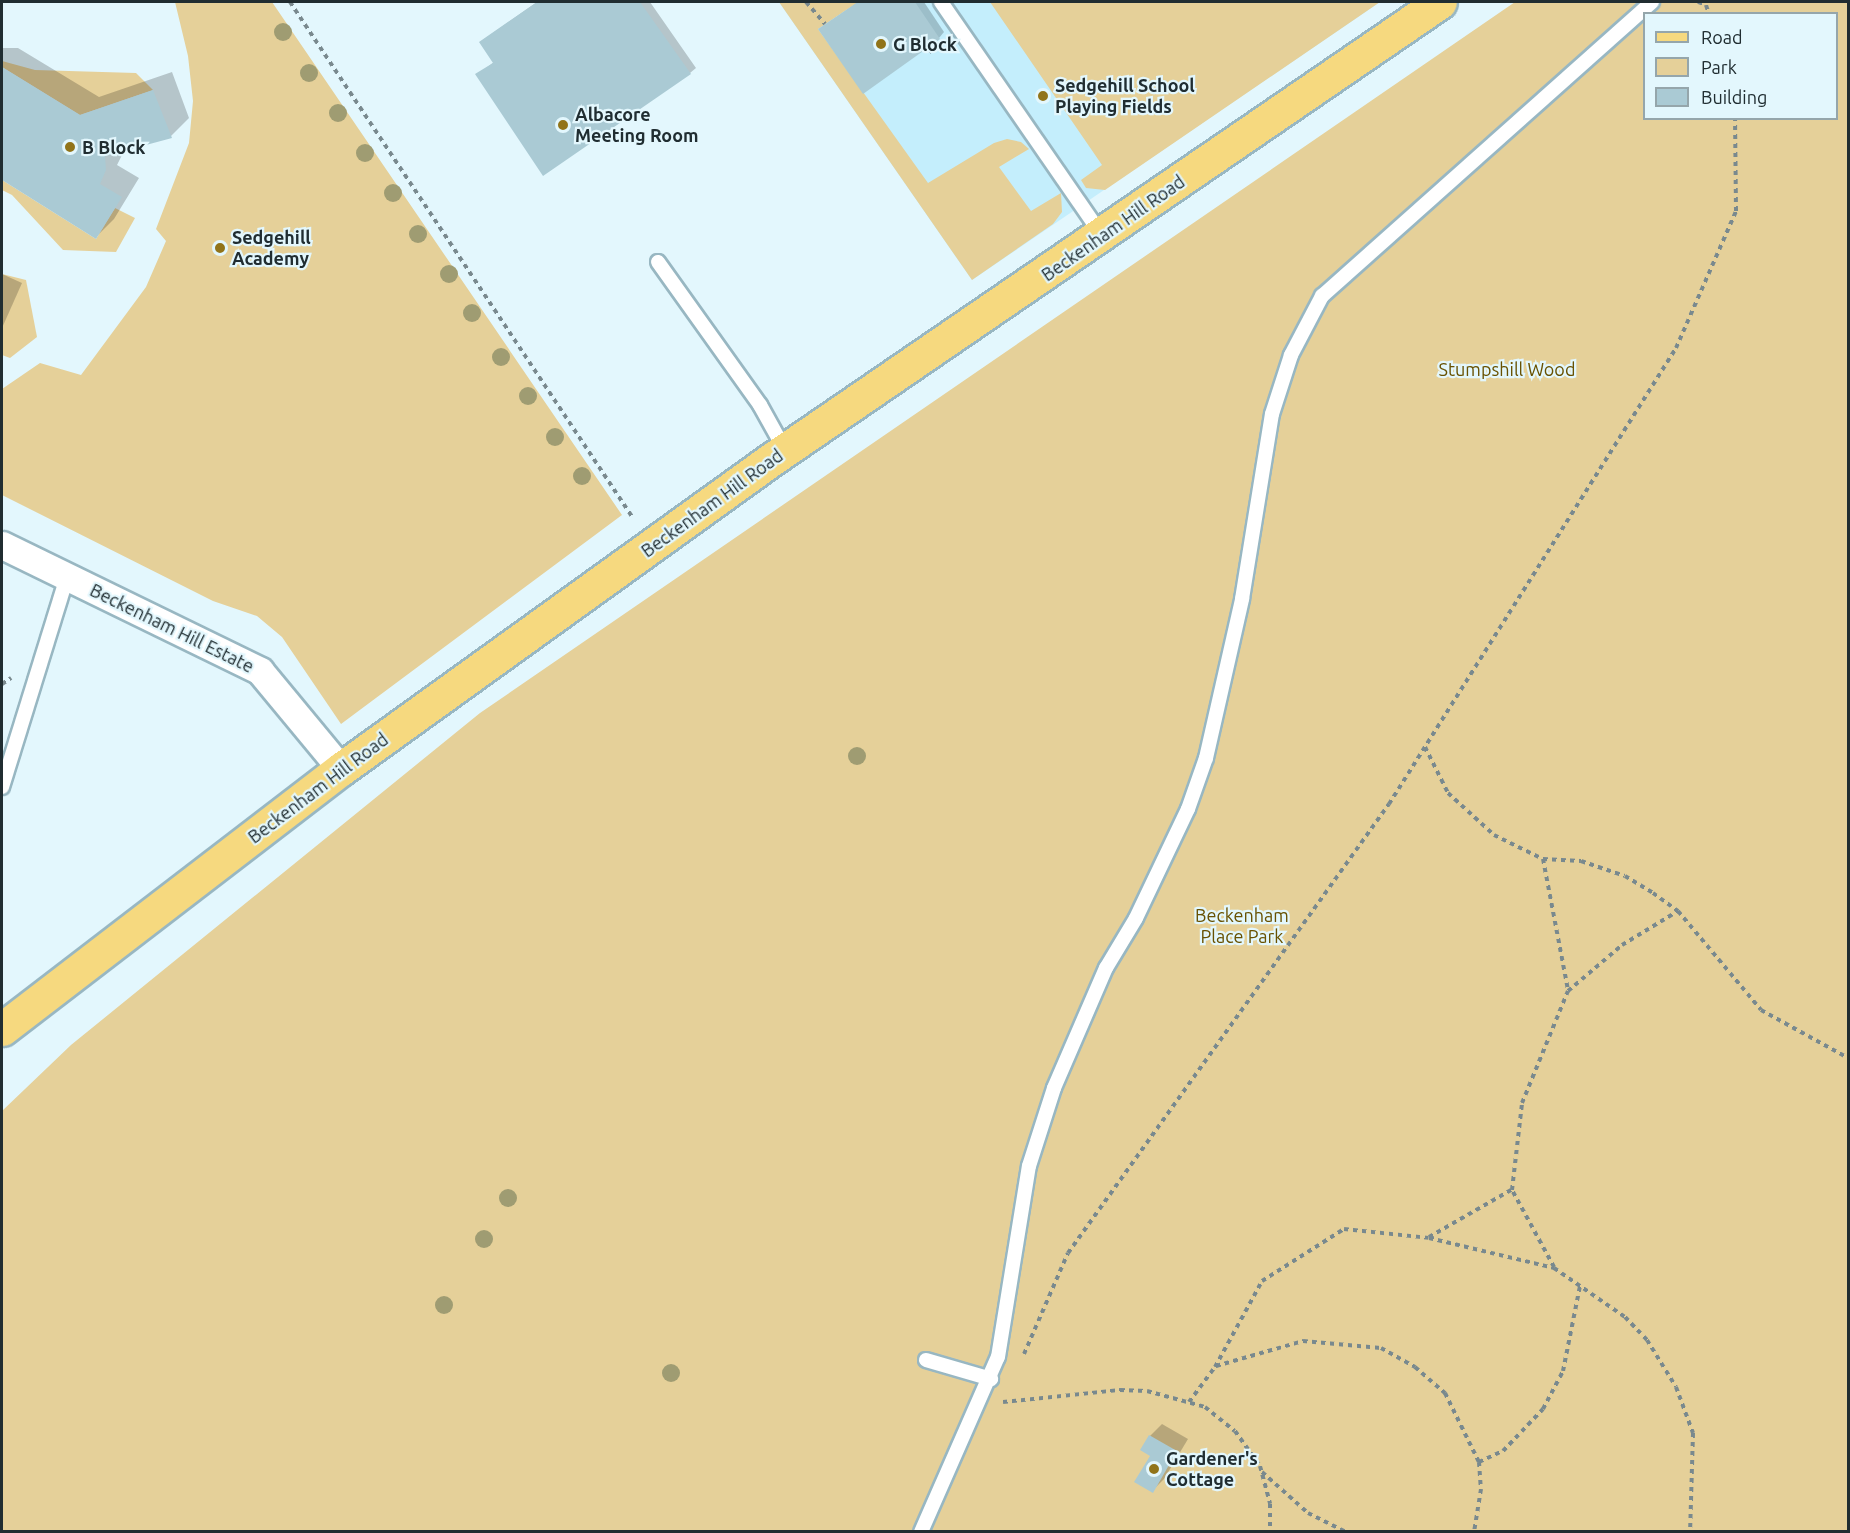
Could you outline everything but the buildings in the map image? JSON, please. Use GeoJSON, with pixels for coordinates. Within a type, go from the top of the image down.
{"type":"FeatureCollection","features":[{"type":"Feature","properties":{"kind":"main road","name":"Beckenham Hill Road"},"geometry":{"type":"LineString","coordinates":[[2,1029],[341,769],[785,450],[1440,2]]}},
{"type":"Feature","properties":{"kind":"street","name":"Beckenham Hill Estate"},"geometry":{"type":"LineString","coordinates":[[2,545],[260,671],[341,769]]}},
{"type":"Feature","properties":{"kind":"lane"},"geometry":{"type":"LineString","coordinates":[[941,2],[1102,235]]}},
{"type":"Feature","properties":{"kind":"lane"},"geometry":{"type":"LineString","coordinates":[[921,1532],[984,1395],[998,1357],[1029,1166],[1054,1088],[1107,968],[1136,918],[1188,809],[1206,758],[1242,599],[1272,414],[1291,355],[1322,297],[1652,2]]}},
{"type":"Feature","properties":{"kind":"lane"},"geometry":{"type":"LineString","coordinates":[[658,262],[754,396],[785,450]]}},
{"type":"Feature","properties":{"kind":"lane"},"geometry":{"type":"LineString","coordinates":[[2,786],[67,577]]}},
{"type":"Feature","properties":{"kind":"lane"},"geometry":{"type":"LineString","coordinates":[[926,1360],[990,1379]]}},
{"type":"Feature","properties":{"kind":"path"},"geometry":{"type":"LineString","coordinates":[[290,2],[652,546]]}},
{"type":"Feature","properties":{"kind":"path"},"geometry":{"type":"LineString","coordinates":[[807,2],[825,24]]}},
{"type":"Feature","properties":{"kind":"path"},"geometry":{"type":"LineString","coordinates":[[1698,2],[1706,5],[1708,12]]}},
{"type":"Feature","properties":{"kind":"path"},"geometry":{"type":"LineString","coordinates":[[1022,1359],[1068,1253],[1389,804],[1676,348],[1736,211],[1735,120]]}},
{"type":"Feature","properties":{"kind":"path"},"geometry":{"type":"LineString","coordinates":[[1425,747],[1448,793],[1494,835],[1543,859],[1581,861],[1625,876],[1678,911],[1761,1010],[1848,1058]]}},
{"type":"Feature","properties":{"kind":"path"},"geometry":{"type":"LineString","coordinates":[[1543,859],[1568,991]]}},
{"type":"Feature","properties":{"kind":"path"},"geometry":{"type":"LineString","coordinates":[[1554,1268],[1512,1190],[1522,1103],[1568,991],[1622,945],[1678,911]]}},
{"type":"Feature","properties":{"kind":"path"},"geometry":{"type":"LineString","coordinates":[[1429,1238],[1512,1190]]}},
{"type":"Feature","properties":{"kind":"path"},"geometry":{"type":"LineString","coordinates":[[1189,1402],[1215,1367],[1262,1281],[1344,1229],[1429,1238],[1554,1268],[1624,1317],[1647,1340],[1676,1387],[1694,1433],[1690,1532]]}},
{"type":"Feature","properties":{"kind":"path"},"geometry":{"type":"LineString","coordinates":[[1479,1462],[1503,1451],[1543,1409],[1563,1371],[1580,1286]]}},
{"type":"Feature","properties":{"kind":"path"},"geometry":{"type":"LineString","coordinates":[[1215,1367],[1303,1341],[1381,1348],[1416,1367],[1445,1393],[1479,1462],[1481,1489],[1474,1532]]}},
{"type":"Feature","properties":{"kind":"path"},"geometry":{"type":"LineString","coordinates":[[984,1395],[1004,1402],[1120,1390],[1147,1391],[1205,1407],[1235,1431],[1250,1449],[1261,1472],[1270,1504],[1270,1532]]}},
{"type":"Feature","properties":{"kind":"path"},"geometry":{"type":"LineString","coordinates":[[1000,1411],[1008,1391]]}},
{"type":"Feature","properties":{"kind":"path"},"geometry":{"type":"LineString","coordinates":[[1261,1472],[1308,1513],[1346,1532]]}},
{"type":"Feature","properties":{"kind":"shaded area","name":"Sedgehill School Playing Fields"},"geometry":{"type":"Polygon","coordinates":[[[779,2],[1380,2],[972,280],[779,2]]]}},
{"type":"Feature","properties":{"kind":"green space","name":"Sedgehill Academy"},"geometry":{"type":"Polygon","coordinates":[[[175,2],[272,2],[622,515],[341,724],[282,637],[257,616],[213,601],[2,495],[2,389],[40,363],[81,375],[146,287],[166,241],[156,229],[189,143],[193,101],[188,56],[175,2]]]}},
{"type":"Feature","properties":{"kind":"green space"},"geometry":{"type":"Polygon","coordinates":[[[779,2],[858,2],[818,29],[928,183],[994,143],[1007,139],[1021,142],[1029,149],[999,167],[1031,211],[1061,193],[1062,212],[1053,224],[972,280],[779,2]]]}},
{"type":"Feature","properties":{"kind":"green space"},"geometry":{"type":"Polygon","coordinates":[[[990,2],[1380,2],[1105,190],[1086,188],[1081,180],[1102,165],[990,2]]]}},
{"type":"Feature","properties":{"kind":"green space","name":"Beckenham Place Park"},"geometry":{"type":"Polygon","coordinates":[[[1515,2],[1848,2],[1848,1531],[2,1532],[2,1111],[71,1045],[480,713],[1515,2]]]}},
{"type":"Feature","properties":{"kind":"green space"},"geometry":{"type":"Polygon","coordinates":[[[2,61],[35,70],[136,73],[153,90],[80,115],[2,67],[2,61]]]}},
{"type":"Feature","properties":{"kind":"green space"},"geometry":{"type":"Polygon","coordinates":[[[2,180],[96,239],[115,208],[135,218],[116,252],[63,250],[12,195],[2,190],[2,180]]]}},
{"type":"Feature","properties":{"kind":"green space"},"geometry":{"type":"Polygon","coordinates":[[[2,274],[26,280],[37,337],[10,358],[2,355],[2,274]]]}},
{"type":"Feature","properties":{"kind":"place","name":"G Block"},"geometry":{"type":"Point","coordinates":[881,44]}},
{"type":"Feature","properties":{"kind":"place","name":"Sedgehill School Playing Fields"},"geometry":{"type":"Point","coordinates":[1043,96]}},
{"type":"Feature","properties":{"kind":"place","name":"Albacore Meeting Room"},"geometry":{"type":"Point","coordinates":[563,125]}},
{"type":"Feature","properties":{"kind":"place","name":"B Block"},"geometry":{"type":"Point","coordinates":[70,147]}},
{"type":"Feature","properties":{"kind":"place","name":"Sedgehill Academy"},"geometry":{"type":"Point","coordinates":[220,248]}},
{"type":"Feature","properties":{"kind":"place","name":"Gardener's Cottage"},"geometry":{"type":"Point","coordinates":[1154,1469]}},
{"type":"Feature","properties":{"kind":"park label","name":"Stumpshill Wood"},"geometry":{"type":"Point","coordinates":[1507,369]}}]}
